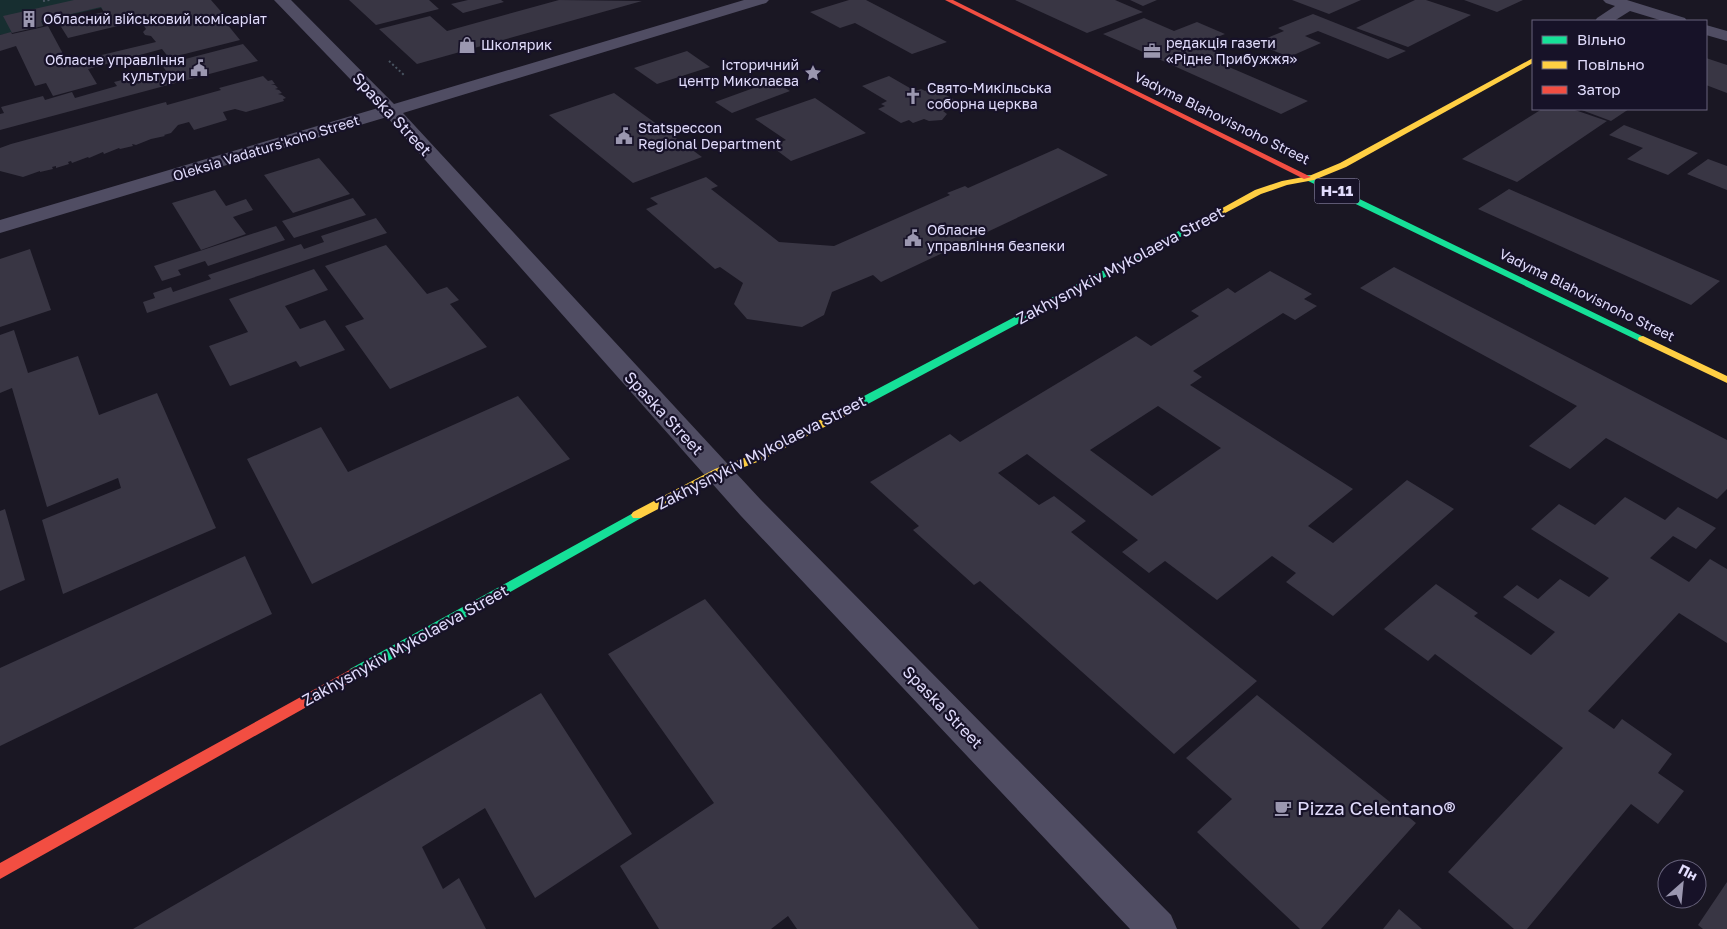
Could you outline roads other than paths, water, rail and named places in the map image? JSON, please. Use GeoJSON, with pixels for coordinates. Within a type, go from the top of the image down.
{"type":"FeatureCollection","features":[{"type":"Feature","properties":{"kind":"street","name":"Spaska Street"},"geometry":{"type":"LineString","coordinates":[[282,0],[390,110],[675,426],[1158,929]]}},
{"type":"Feature","properties":{"kind":"street","name":"Oleksia Vadaturs'koho Street"},"geometry":{"type":"LineString","coordinates":[[0,227],[761,0]]}},
{"type":"Feature","properties":{"kind":"street","name":"Vadyma Blahovisnoho Street"},"geometry":{"type":"LineString","coordinates":[[948,0],[1727,380]]}},
{"type":"Feature","properties":{"kind":"street"},"geometry":{"type":"LineString","coordinates":[[1611,0],[1676,20]]}},
{"type":"Feature","properties":{"kind":"street"},"geometry":{"type":"LineString","coordinates":[[1605,20],[1628,5]]}},
{"type":"Feature","properties":{"kind":"street"},"geometry":{"type":"LineString","coordinates":[[1707,30],[1727,36]]}},
{"type":"Feature","properties":{"kind":"street","name":"Zakhysnykiv Mykolaeva Street"},"geometry":{"type":"LineString","coordinates":[[0,871],[639,514],[719,472],[762,455],[1258,192],[1285,183],[1311,178],[1343,165],[1532,61]]}},
{"type":"Feature","properties":{"kind":"place","name":"Обласний військовий комісаріат"},"geometry":{"type":"Point","coordinates":[29,19]}},
{"type":"Feature","properties":{"kind":"place","name":"Школярик"},"geometry":{"type":"Point","coordinates":[467,45]}},
{"type":"Feature","properties":{"kind":"place","name":"редакція газети «Рідне Прибужжя»"},"geometry":{"type":"Point","coordinates":[1152,51]}},
{"type":"Feature","properties":{"kind":"place","name":"Обласне управління культури"},"geometry":{"type":"Point","coordinates":[199,68]}},
{"type":"Feature","properties":{"kind":"place","name":"Історичний центр Миколаєва"},"geometry":{"type":"Point","coordinates":[813,73]}},
{"type":"Feature","properties":{"kind":"place","name":"Свято-Микільська соборна церква"},"geometry":{"type":"Point","coordinates":[913,96]}},
{"type":"Feature","properties":{"kind":"place","name":"Statspeccon Regional Department"},"geometry":{"type":"Point","coordinates":[624,136]}},
{"type":"Feature","properties":{"kind":"place","name":"Обласне управління безпеки"},"geometry":{"type":"Point","coordinates":[913,238]}},
{"type":"Feature","properties":{"kind":"place","name":"Pizza Celentano®"},"geometry":{"type":"Point","coordinates":[1283,808]}}]}
